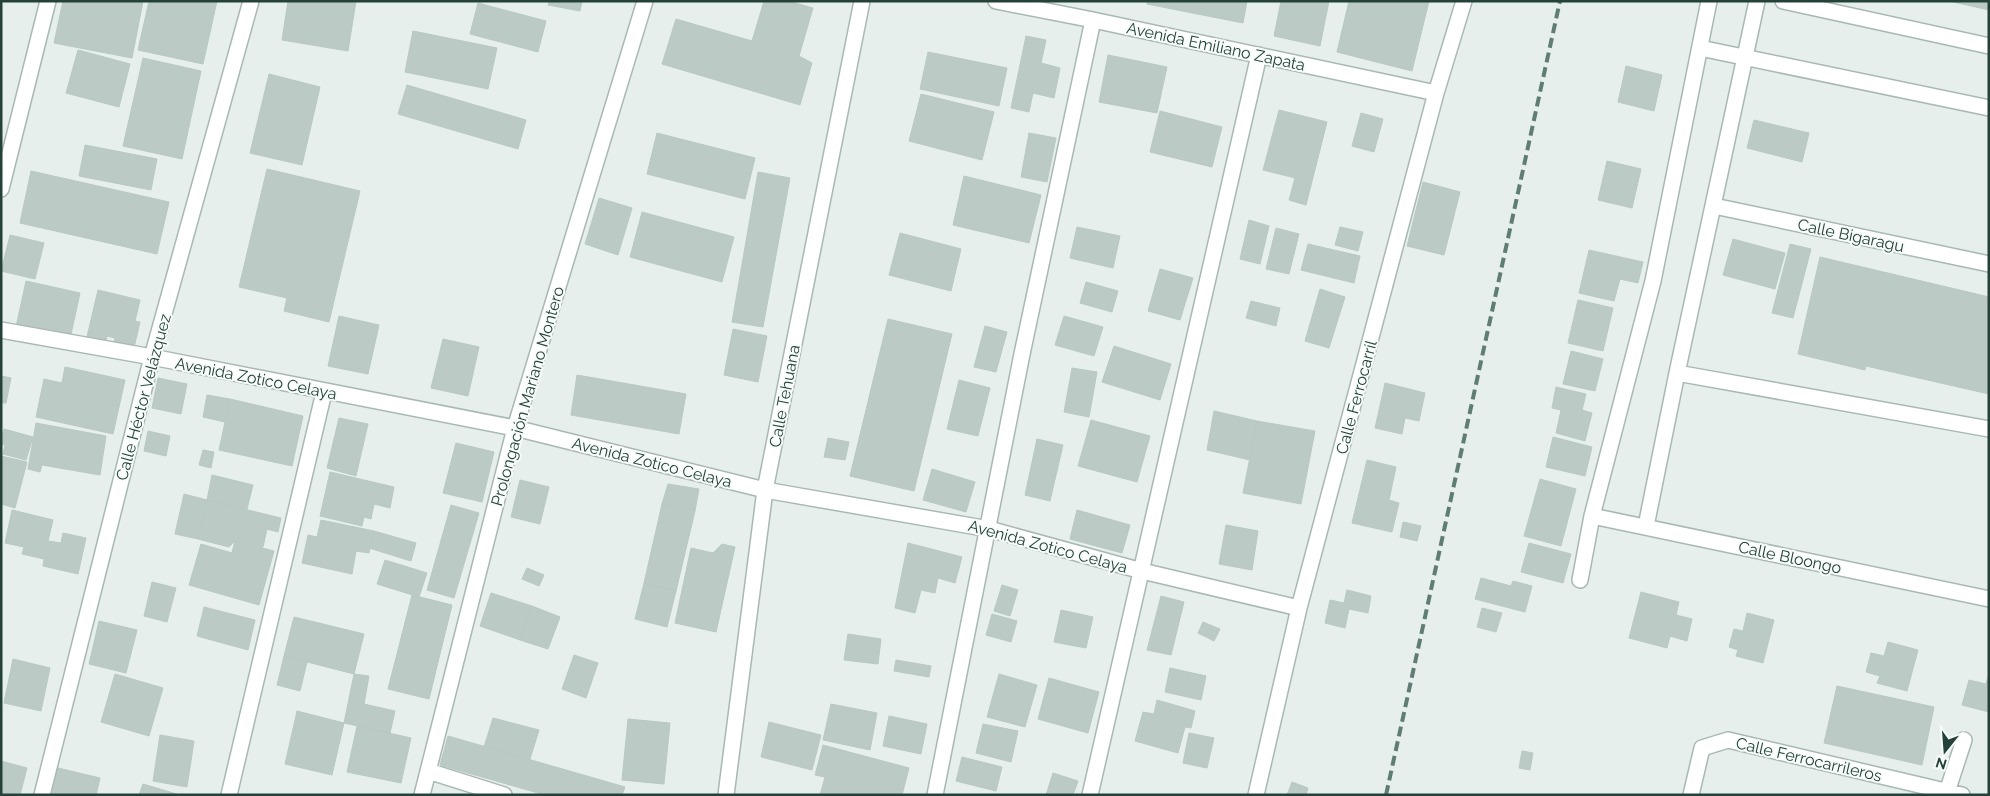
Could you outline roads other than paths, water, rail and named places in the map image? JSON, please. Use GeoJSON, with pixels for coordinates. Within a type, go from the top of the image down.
{"type":"FeatureCollection","features":[{"type":"Feature","properties":{"kind":"street"},"geometry":{"type":"LineString","coordinates":[[1,189],[48,1]]}},
{"type":"Feature","properties":{"kind":"street","name":"Calle Héctor Velázquez"},"geometry":{"type":"LineString","coordinates":[[42,795],[152,357],[251,1]]}},
{"type":"Feature","properties":{"kind":"street","name":"Prolongación Mariano Montero"},"geometry":{"type":"LineString","coordinates":[[422,795],[515,428],[645,1]]}},
{"type":"Feature","properties":{"kind":"street","name":"Calle Tehuana"},"geometry":{"type":"LineString","coordinates":[[726,795],[765,490],[862,1]]}},
{"type":"Feature","properties":{"kind":"street","name":"Avenida Emiliano Zapata"},"geometry":{"type":"LineString","coordinates":[[996,1],[1436,93]]}},
{"type":"Feature","properties":{"kind":"street","name":"Calle Ferrocarril"},"geometry":{"type":"LineString","coordinates":[[1256,795],[1299,608],[1436,93],[1464,1]]}},
{"type":"Feature","properties":{"kind":"street"},"geometry":{"type":"LineString","coordinates":[[1580,580],[1592,516],[1653,281],[1709,1]]}},
{"type":"Feature","properties":{"kind":"street"},"geometry":{"type":"LineString","coordinates":[[1646,526],[1757,1]]}},
{"type":"Feature","properties":{"kind":"street"},"geometry":{"type":"LineString","coordinates":[[1784,1],[1989,46]]}},
{"type":"Feature","properties":{"kind":"street"},"geometry":{"type":"LineString","coordinates":[[935,795],[1022,354],[1093,20]]}},
{"type":"Feature","properties":{"kind":"street"},"geometry":{"type":"LineString","coordinates":[[1700,48],[1989,108]]}},
{"type":"Feature","properties":{"kind":"street"},"geometry":{"type":"LineString","coordinates":[[1090,795],[1258,55]]}},
{"type":"Feature","properties":{"kind":"street","name":"Calle Bigaragu"},"geometry":{"type":"LineString","coordinates":[[1714,206],[1989,264]]}},
{"type":"Feature","properties":{"kind":"street","name":"Avenida Zotico Celaya"},"geometry":{"type":"LineString","coordinates":[[1,330],[152,357],[515,428],[765,490],[989,529],[1142,571],[1299,608]]}},
{"type":"Feature","properties":{"kind":"street"},"geometry":{"type":"LineString","coordinates":[[1677,373],[1989,428]]}},
{"type":"Feature","properties":{"kind":"street"},"geometry":{"type":"LineString","coordinates":[[229,795],[324,392]]}},
{"type":"Feature","properties":{"kind":"street","name":"Calle Bloongo"},"geometry":{"type":"LineString","coordinates":[[1592,516],[1989,599]]}},
{"type":"Feature","properties":{"kind":"street","name":"Calle Ferrocarrileros"},"geometry":{"type":"LineString","coordinates":[[1691,795],[1702,748],[1728,740],[1946,793],[1962,795]]}},
{"type":"Feature","properties":{"kind":"street"},"geometry":{"type":"LineString","coordinates":[[1946,793],[1964,740]]}},
{"type":"Feature","properties":{"kind":"street"},"geometry":{"type":"LineString","coordinates":[[428,771],[504,795]]}},
{"type":"Feature","properties":{"kind":"railway"},"geometry":{"type":"LineString","coordinates":[[1386,795],[1560,1]]}}]}
